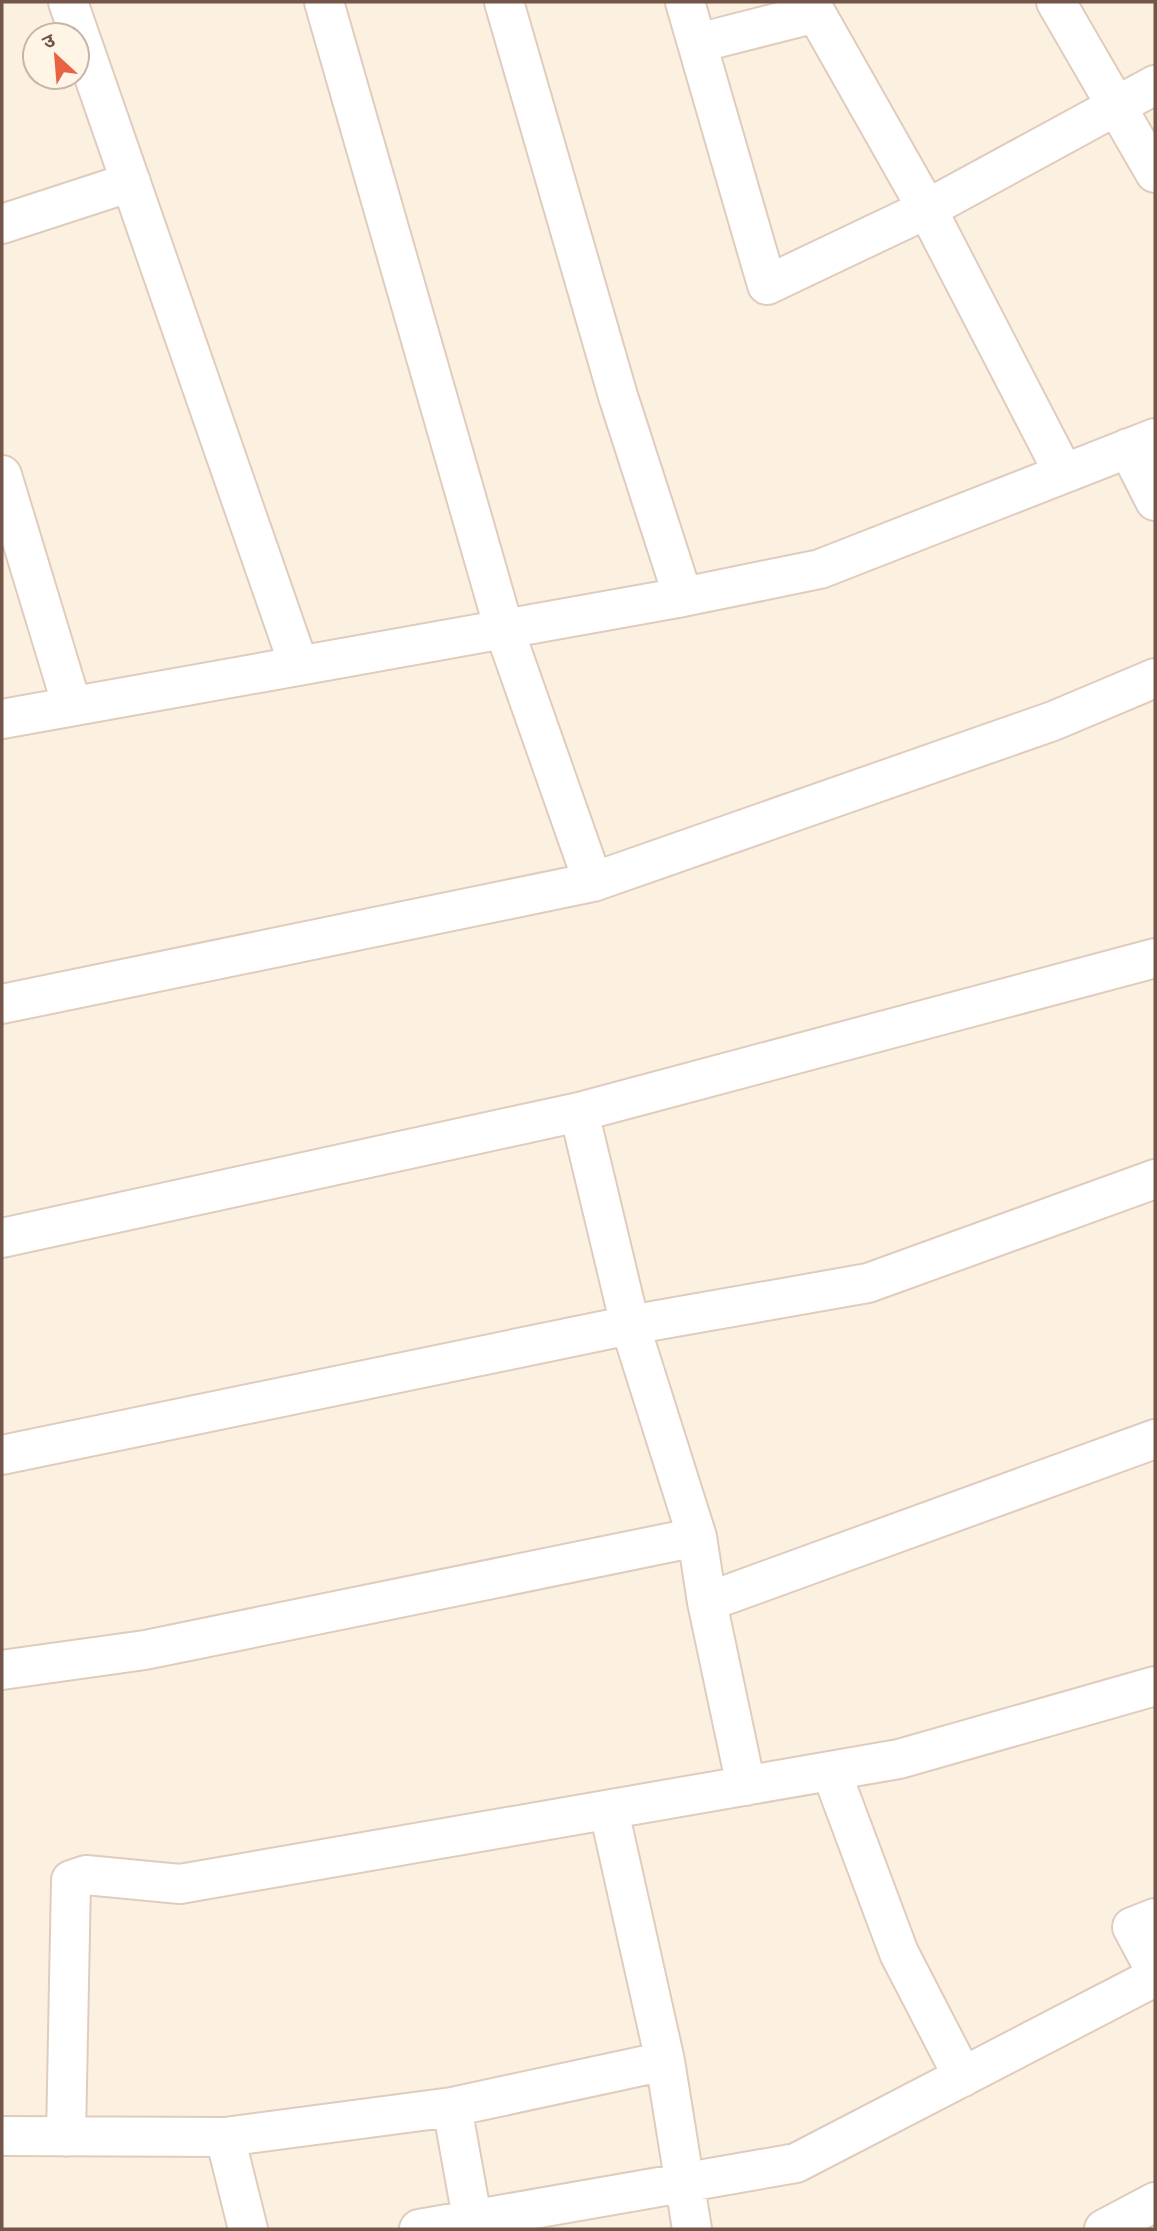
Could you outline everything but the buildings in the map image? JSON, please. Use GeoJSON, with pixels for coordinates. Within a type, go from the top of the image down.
{"type":"FeatureCollection","features":[{"type":"Feature","properties":{"kind":"street"},"geometry":{"type":"LineString","coordinates":[[68,2],[299,666]]}},
{"type":"Feature","properties":{"kind":"street"},"geometry":{"type":"LineString","coordinates":[[324,2],[504,629],[593,882]]}},
{"type":"Feature","properties":{"kind":"street"},"geometry":{"type":"LineString","coordinates":[[504,2],[618,396],[683,597]]}},
{"type":"Feature","properties":{"kind":"street"},"geometry":{"type":"LineString","coordinates":[[685,2],[767,285],[927,209],[1155,85]]}},
{"type":"Feature","properties":{"kind":"street"},"geometry":{"type":"LineString","coordinates":[[1055,2],[1119,106],[1155,173]]}},
{"type":"Feature","properties":{"kind":"street"},"geometry":{"type":"LineString","coordinates":[[698,43],[816,13],[927,209],[1063,472]]}},
{"type":"Feature","properties":{"kind":"street"},"geometry":{"type":"LineString","coordinates":[[2,224],[131,182]]}},
{"type":"Feature","properties":{"kind":"street"},"geometry":{"type":"LineString","coordinates":[[2,719],[683,597],[820,569],[1142,443],[1155,501]]}},
{"type":"Feature","properties":{"kind":"street"},"geometry":{"type":"LineString","coordinates":[[2,475],[72,706]]}},
{"type":"Feature","properties":{"kind":"street"},"geometry":{"type":"LineString","coordinates":[[2,1004],[593,882],[1053,721],[1155,678]]}},
{"type":"Feature","properties":{"kind":"street"},"geometry":{"type":"LineString","coordinates":[[2,1238],[579,1112],[1155,958]]}},
{"type":"Feature","properties":{"kind":"street"},"geometry":{"type":"LineString","coordinates":[[579,1112],[630,1325],[696,1538],[707,1602],[747,1786]]}},
{"type":"Feature","properties":{"kind":"street"},"geometry":{"type":"LineString","coordinates":[[2,1455],[630,1325],[867,1283],[1155,1179]]}},
{"type":"Feature","properties":{"kind":"street"},"geometry":{"type":"LineString","coordinates":[[707,1602],[1155,1439]]}},
{"type":"Feature","properties":{"kind":"street"},"geometry":{"type":"LineString","coordinates":[[2,1670],[145,1650],[696,1538]]}},
{"type":"Feature","properties":{"kind":"street"},"geometry":{"type":"LineString","coordinates":[[66,2137],[71,1880],[86,1875],[180,1884],[610,1811],[898,1759],[1155,1686]]}},
{"type":"Feature","properties":{"kind":"street"},"geometry":{"type":"LineString","coordinates":[[831,1771],[899,1954],[963,2077]]}},
{"type":"Feature","properties":{"kind":"street"},"geometry":{"type":"LineString","coordinates":[[610,1811],[665,2061],[692,2229]]}},
{"type":"Feature","properties":{"kind":"street"},"geometry":{"type":"LineString","coordinates":[[1155,1918],[1132,1927],[1155,1970]]}},
{"type":"Feature","properties":{"kind":"street"},"geometry":{"type":"LineString","coordinates":[[419,2229],[473,2225],[685,2182],[796,2163],[1155,1977]]}},
{"type":"Feature","properties":{"kind":"street"},"geometry":{"type":"LineString","coordinates":[[2,2136],[225,2137],[452,2107],[665,2061]]}},
{"type":"Feature","properties":{"kind":"street"},"geometry":{"type":"LineString","coordinates":[[452,2107],[473,2225]]}},
{"type":"Feature","properties":{"kind":"street"},"geometry":{"type":"LineString","coordinates":[[225,2137],[248,2229]]}},
{"type":"Feature","properties":{"kind":"street"},"geometry":{"type":"LineString","coordinates":[[1104,2229],[1155,2202]]}}]}
